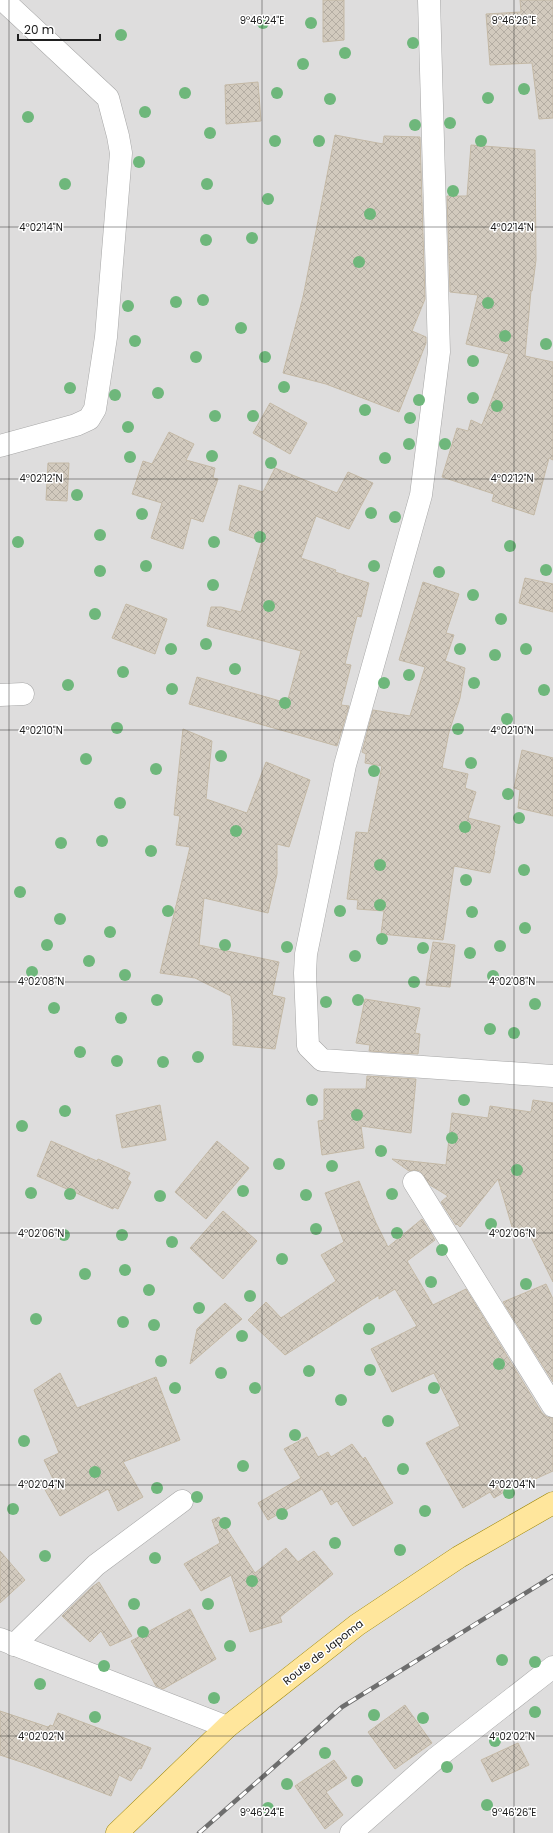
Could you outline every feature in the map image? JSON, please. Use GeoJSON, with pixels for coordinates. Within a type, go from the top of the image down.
{"type":"FeatureCollection","features":[{"type":"Feature","properties":{"kind":"main road","name":"Route de Japoma"},"geometry":{"type":"LineString","coordinates":[[117,1833],[227,1728],[357,1625],[459,1557],[553,1503]]}},
{"type":"Feature","properties":{"kind":"street"},"geometry":{"type":"LineString","coordinates":[[0,446],[76,425],[89,419],[95,409],[106,337],[121,153],[108,98],[4,0]]}},
{"type":"Feature","properties":{"kind":"street"},"geometry":{"type":"LineString","coordinates":[[429,0],[439,352],[421,495],[345,765],[306,954],[305,973],[308,1046],[322,1060],[553,1076]]}},
{"type":"Feature","properties":{"kind":"street"},"geometry":{"type":"LineString","coordinates":[[0,695],[23,694]]}},
{"type":"Feature","properties":{"kind":"street"},"geometry":{"type":"LineString","coordinates":[[414,1182],[553,1406]]}},
{"type":"Feature","properties":{"kind":"street"},"geometry":{"type":"LineString","coordinates":[[182,1501],[96,1565],[7,1642],[227,1728]]}},
{"type":"Feature","properties":{"kind":"street"},"geometry":{"type":"LineString","coordinates":[[351,1833],[435,1759],[553,1667]]}},
{"type":"Feature","properties":{"kind":"shaded area"},"geometry":{"type":"Polygon","coordinates":[[[0,0],[553,0],[553,1833],[0,1833],[0,0]]]}},
{"type":"Feature","properties":{"kind":"building"},"geometry":{"type":"Polygon","coordinates":[[[323,0],[344,0],[344,40],[323,42],[323,0]]]}},
{"type":"Feature","properties":{"kind":"building"},"geometry":{"type":"Polygon","coordinates":[[[520,0],[553,0],[553,118],[539,119],[532,63],[490,65],[486,14],[521,12],[520,0]]]}},
{"type":"Feature","properties":{"kind":"building"},"geometry":{"type":"Polygon","coordinates":[[[258,82],[261,121],[226,124],[225,85],[258,82]]]}},
{"type":"Feature","properties":{"kind":"building"},"geometry":{"type":"Polygon","coordinates":[[[335,135],[383,144],[384,136],[420,137],[425,299],[412,331],[426,337],[426,343],[399,412],[326,384],[283,373],[303,297],[335,135]]]}},
{"type":"Feature","properties":{"kind":"building"},"geometry":{"type":"Polygon","coordinates":[[[471,145],[535,150],[536,260],[531,291],[525,356],[553,362],[553,460],[549,458],[534,515],[492,501],[494,494],[442,477],[457,428],[468,431],[471,420],[482,425],[509,354],[466,344],[478,295],[450,292],[447,196],[467,196],[471,145]]]}},
{"type":"Feature","properties":{"kind":"building"},"geometry":{"type":"Polygon","coordinates":[[[270,403],[307,423],[290,454],[253,433],[270,403]]]}},
{"type":"Feature","properties":{"kind":"building"},"geometry":{"type":"Polygon","coordinates":[[[169,432],[194,444],[186,460],[215,468],[213,478],[218,479],[203,522],[191,518],[183,549],[151,538],[162,503],[132,494],[143,461],[152,464],[169,432]]]}},
{"type":"Feature","properties":{"kind":"building"},"geometry":{"type":"Polygon","coordinates":[[[48,463],[69,463],[67,501],[46,500],[48,463]]]}},
{"type":"Feature","properties":{"kind":"building"},"geometry":{"type":"Polygon","coordinates":[[[275,468],[337,493],[348,472],[373,483],[349,529],[316,516],[301,558],[336,570],[335,572],[369,583],[361,617],[357,616],[345,664],[351,665],[341,705],[349,706],[337,746],[189,704],[197,677],[287,703],[301,651],[207,626],[211,607],[221,607],[241,612],[262,541],[229,530],[239,485],[263,492],[275,468]]]}},
{"type":"Feature","properties":{"kind":"building"},"geometry":{"type":"Polygon","coordinates":[[[525,578],[553,584],[553,612],[519,603],[525,578]]]}},
{"type":"Feature","properties":{"kind":"building"},"geometry":{"type":"Polygon","coordinates":[[[423,582],[459,594],[446,633],[454,635],[445,661],[465,668],[460,698],[449,732],[442,768],[468,774],[465,788],[476,792],[468,818],[500,826],[490,873],[454,866],[443,940],[381,934],[384,911],[357,909],[358,900],[347,899],[356,832],[368,833],[382,766],[365,763],[366,754],[362,752],[373,710],[410,716],[425,667],[399,660],[423,582]]]}},
{"type":"Feature","properties":{"kind":"building"},"geometry":{"type":"Polygon","coordinates":[[[126,604],[167,619],[155,654],[112,638],[126,604]]]}},
{"type":"Feature","properties":{"kind":"building"},"geometry":{"type":"Polygon","coordinates":[[[183,729],[212,741],[206,799],[247,813],[266,762],[310,780],[289,847],[277,844],[277,874],[268,913],[204,898],[199,945],[279,962],[272,995],[285,998],[275,1049],[233,1045],[231,996],[195,978],[160,973],[190,847],[176,845],[180,816],[174,815],[183,729]]]}},
{"type":"Feature","properties":{"kind":"building"},"geometry":{"type":"Polygon","coordinates":[[[522,750],[553,758],[553,816],[518,808],[520,790],[514,788],[522,750]]]}},
{"type":"Feature","properties":{"kind":"building"},"geometry":{"type":"Polygon","coordinates":[[[433,942],[455,945],[450,987],[426,985],[433,942]]]}},
{"type":"Feature","properties":{"kind":"building"},"geometry":{"type":"Polygon","coordinates":[[[365,999],[420,1008],[415,1033],[420,1034],[418,1054],[369,1051],[370,1045],[356,1043],[365,999]]]}},
{"type":"Feature","properties":{"kind":"building"},"geometry":{"type":"Polygon","coordinates":[[[367,1076],[416,1079],[411,1133],[361,1126],[364,1148],[322,1155],[318,1121],[324,1120],[324,1089],[366,1089],[367,1076]]]}},
{"type":"Feature","properties":{"kind":"building"},"geometry":{"type":"Polygon","coordinates":[[[533,1100],[553,1103],[553,1282],[529,1233],[515,1237],[498,1179],[460,1227],[457,1224],[456,1225],[441,1202],[448,1196],[430,1185],[420,1171],[409,1171],[392,1159],[446,1165],[452,1113],[488,1118],[490,1106],[531,1112],[533,1100]]]}},
{"type":"Feature","properties":{"kind":"building"},"geometry":{"type":"Polygon","coordinates":[[[160,1105],[166,1140],[122,1148],[116,1115],[160,1105]]]}},
{"type":"Feature","properties":{"kind":"building"},"geometry":{"type":"Polygon","coordinates":[[[51,1141],[97,1161],[98,1159],[130,1173],[127,1179],[131,1182],[118,1209],[114,1207],[113,1209],[37,1176],[51,1141]]]}},
{"type":"Feature","properties":{"kind":"building"},"geometry":{"type":"Polygon","coordinates":[[[217,1141],[249,1168],[206,1219],[175,1192],[217,1141]]]}},
{"type":"Feature","properties":{"kind":"building"},"geometry":{"type":"Polygon","coordinates":[[[359,1181],[376,1223],[388,1247],[422,1219],[435,1240],[407,1261],[433,1305],[466,1289],[542,1413],[547,1417],[553,1418],[553,1471],[533,1480],[531,1476],[494,1498],[490,1492],[463,1508],[426,1443],[460,1426],[434,1373],[392,1392],[371,1349],[417,1326],[395,1289],[379,1299],[379,1295],[285,1355],[248,1320],[266,1302],[281,1318],[336,1281],[321,1255],[344,1242],[325,1193],[359,1181]]]}},
{"type":"Feature","properties":{"kind":"building"},"geometry":{"type":"Polygon","coordinates":[[[223,1211],[257,1241],[223,1279],[190,1248],[223,1211]]]}},
{"type":"Feature","properties":{"kind":"building"},"geometry":{"type":"Polygon","coordinates":[[[546,1284],[553,1299],[553,1382],[503,1302],[546,1284]]]}},
{"type":"Feature","properties":{"kind":"building"},"geometry":{"type":"Polygon","coordinates":[[[225,1303],[242,1319],[190,1364],[197,1329],[225,1303]]]}},
{"type":"Feature","properties":{"kind":"building"},"geometry":{"type":"Polygon","coordinates":[[[60,1373],[77,1408],[156,1377],[180,1440],[123,1462],[143,1497],[118,1511],[108,1489],[60,1516],[44,1488],[54,1481],[44,1460],[59,1453],[34,1390],[60,1373]]]}},
{"type":"Feature","properties":{"kind":"building"},"geometry":{"type":"Polygon","coordinates":[[[307,1437],[318,1457],[328,1452],[331,1457],[352,1444],[363,1459],[365,1457],[393,1503],[353,1526],[337,1501],[331,1505],[322,1489],[268,1520],[258,1503],[301,1478],[284,1449],[307,1437]]]}},
{"type":"Feature","properties":{"kind":"building"},"geometry":{"type":"Polygon","coordinates":[[[219,1517],[255,1573],[286,1548],[298,1562],[314,1551],[333,1574],[280,1617],[282,1622],[250,1632],[231,1575],[201,1591],[184,1564],[220,1543],[212,1520],[219,1517]]]}},
{"type":"Feature","properties":{"kind":"building"},"geometry":{"type":"Polygon","coordinates":[[[0,1551],[25,1580],[0,1603],[0,1551]]]}},
{"type":"Feature","properties":{"kind":"building"},"geometry":{"type":"Polygon","coordinates":[[[99,1582],[132,1636],[110,1646],[101,1631],[90,1642],[62,1616],[99,1582]]]}},
{"type":"Feature","properties":{"kind":"building"},"geometry":{"type":"Polygon","coordinates":[[[190,1609],[216,1659],[163,1689],[156,1686],[131,1641],[190,1609]]]}},
{"type":"Feature","properties":{"kind":"building"},"geometry":{"type":"Polygon","coordinates":[[[405,1705],[432,1743],[395,1769],[368,1732],[405,1705]]]}},
{"type":"Feature","properties":{"kind":"building"},"geometry":{"type":"Polygon","coordinates":[[[0,1711],[48,1727],[50,1725],[53,1726],[58,1713],[151,1748],[141,1769],[139,1768],[131,1781],[119,1775],[111,1796],[36,1767],[0,1755],[0,1711]]]}},
{"type":"Feature","properties":{"kind":"building"},"geometry":{"type":"Polygon","coordinates":[[[518,1743],[529,1765],[492,1782],[481,1760],[518,1743]]]}},
{"type":"Feature","properties":{"kind":"building"},"geometry":{"type":"Polygon","coordinates":[[[334,1760],[347,1778],[326,1792],[343,1815],[325,1829],[295,1786],[334,1760]]]}},
{"type":"Feature","properties":{"kind":"railway"},"geometry":{"type":"LineString","coordinates":[[199,1833],[342,1707],[553,1576]]}}]}
